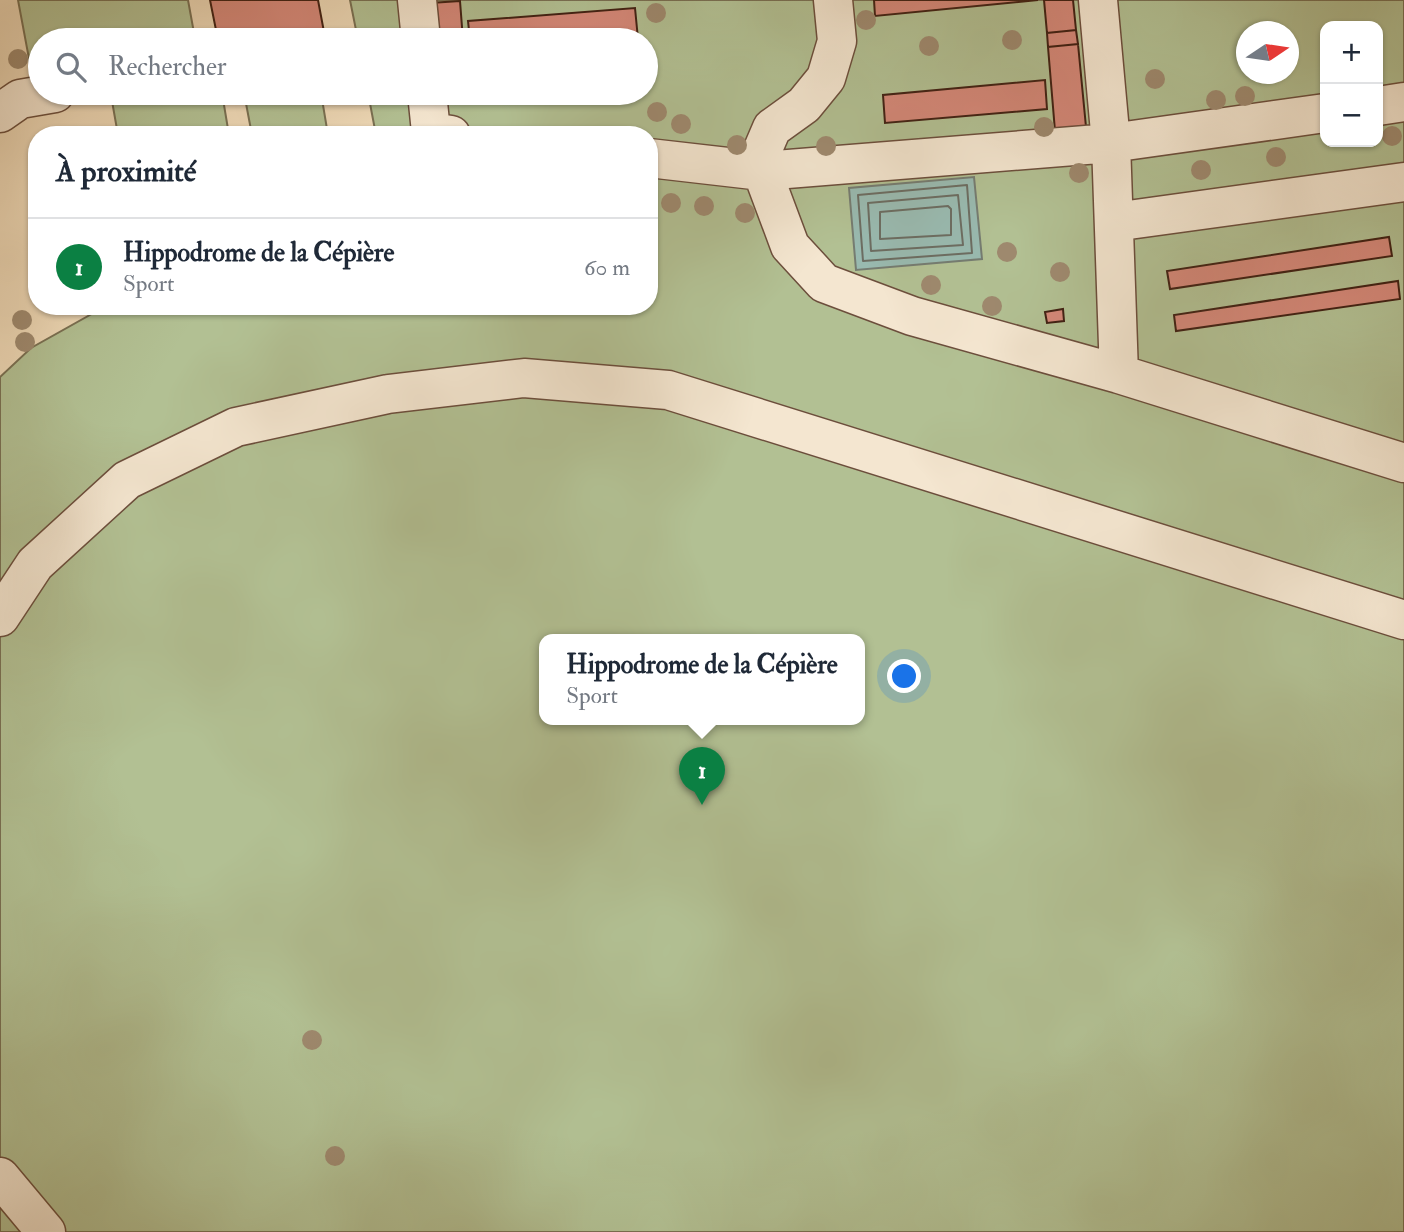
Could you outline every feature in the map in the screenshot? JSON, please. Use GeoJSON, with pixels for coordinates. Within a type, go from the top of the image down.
{"type":"FeatureCollection","features":[{"type":"Feature","properties":{"kind":"lane"},"geometry":{"type":"LineString","coordinates":[[417,0],[420,28]]}},
{"type":"Feature","properties":{"kind":"lane"},"geometry":{"type":"LineString","coordinates":[[833,0],[837,41],[826,78],[804,105],[772,128],[763,149],[762,171],[790,246],[824,283],[912,316],[1119,374],[1404,463]]}},
{"type":"Feature","properties":{"kind":"lane"},"geometry":{"type":"LineString","coordinates":[[1098,0],[1111,143],[1119,374]]}},
{"type":"Feature","properties":{"kind":"lane"},"geometry":{"type":"LineString","coordinates":[[0,113],[20,99],[28,98]]}},
{"type":"Feature","properties":{"kind":"lane"},"geometry":{"type":"LineString","coordinates":[[1383,105],[1404,102]]}},
{"type":"Feature","properties":{"kind":"lane"},"geometry":{"type":"LineString","coordinates":[[428,105],[430,126]]}},
{"type":"Feature","properties":{"kind":"lane"},"geometry":{"type":"LineString","coordinates":[[658,159],[762,171],[1111,143],[1320,114]]}},
{"type":"Feature","properties":{"kind":"lane"},"geometry":{"type":"LineString","coordinates":[[1114,222],[1404,182]]}},
{"type":"Feature","properties":{"kind":"lane"},"geometry":{"type":"LineString","coordinates":[[0,617],[35,564],[127,480],[236,427],[388,394],[524,377],[668,390],[1404,620]]}},
{"type":"Feature","properties":{"kind":"lane"},"geometry":{"type":"LineString","coordinates":[[0,1177],[46,1232]]}},
{"type":"Feature","properties":{"kind":"green space"},"geometry":{"type":"Polygon","coordinates":[[[18,0],[188,0],[193,28],[28,28],[28,53],[18,0]]]}},
{"type":"Feature","properties":{"kind":"green space"},"geometry":{"type":"Polygon","coordinates":[[[350,0],[1404,0],[1404,1232],[0,1232],[0,377],[31,348],[90,315],[658,315],[658,126],[374,126],[370,105],[658,105],[658,28],[356,28],[350,0]]]}},
{"type":"Feature","properties":{"kind":"green space"},"geometry":{"type":"Polygon","coordinates":[[[113,105],[224,105],[228,126],[116,126],[113,105]]]}},
{"type":"Feature","properties":{"kind":"green space"},"geometry":{"type":"Polygon","coordinates":[[[246,105],[323,105],[326,126],[250,126],[246,105]]]}},
{"type":"Feature","properties":{"kind":"water"},"geometry":{"type":"Polygon","coordinates":[[[974,177],[982,259],[856,270],[849,188],[974,177]]]}},
{"type":"Feature","properties":{"kind":"building"},"geometry":{"type":"Polygon","coordinates":[[[210,0],[318,0],[323,28],[216,28],[210,0]]]}},
{"type":"Feature","properties":{"kind":"building"},"geometry":{"type":"Polygon","coordinates":[[[874,0],[1038,0],[875,16],[874,0]]]}},
{"type":"Feature","properties":{"kind":"building"},"geometry":{"type":"Polygon","coordinates":[[[1044,0],[1073,0],[1076,30],[1047,33],[1044,0]]]}},
{"type":"Feature","properties":{"kind":"building"},"geometry":{"type":"Polygon","coordinates":[[[460,1],[462,28],[433,28],[430,3],[460,1]]]}},
{"type":"Feature","properties":{"kind":"building"},"geometry":{"type":"Polygon","coordinates":[[[635,8],[637,28],[469,28],[468,21],[635,8]]]}},
{"type":"Feature","properties":{"kind":"building"},"geometry":{"type":"Polygon","coordinates":[[[1076,30],[1078,44],[1048,47],[1047,33],[1076,30]]]}},
{"type":"Feature","properties":{"kind":"building"},"geometry":{"type":"Polygon","coordinates":[[[1078,44],[1086,127],[1055,131],[1048,47],[1078,44]]]}},
{"type":"Feature","properties":{"kind":"building"},"geometry":{"type":"Polygon","coordinates":[[[1045,80],[1047,109],[885,123],[883,95],[1045,80]]]}},
{"type":"Feature","properties":{"kind":"building"},"geometry":{"type":"Polygon","coordinates":[[[1389,237],[1392,256],[1170,289],[1167,271],[1389,237]]]}},
{"type":"Feature","properties":{"kind":"building"},"geometry":{"type":"Polygon","coordinates":[[[1398,281],[1400,299],[1176,331],[1174,315],[1398,281]]]}},
{"type":"Feature","properties":{"kind":"building"},"geometry":{"type":"Polygon","coordinates":[[[1063,309],[1064,321],[1047,323],[1045,312],[1063,309]]]}},
{"type":"Feature","properties":{"kind":"place","name":"Hippodrome de la Cépière"},"geometry":{"type":"Point","coordinates":[702,805]}}]}
